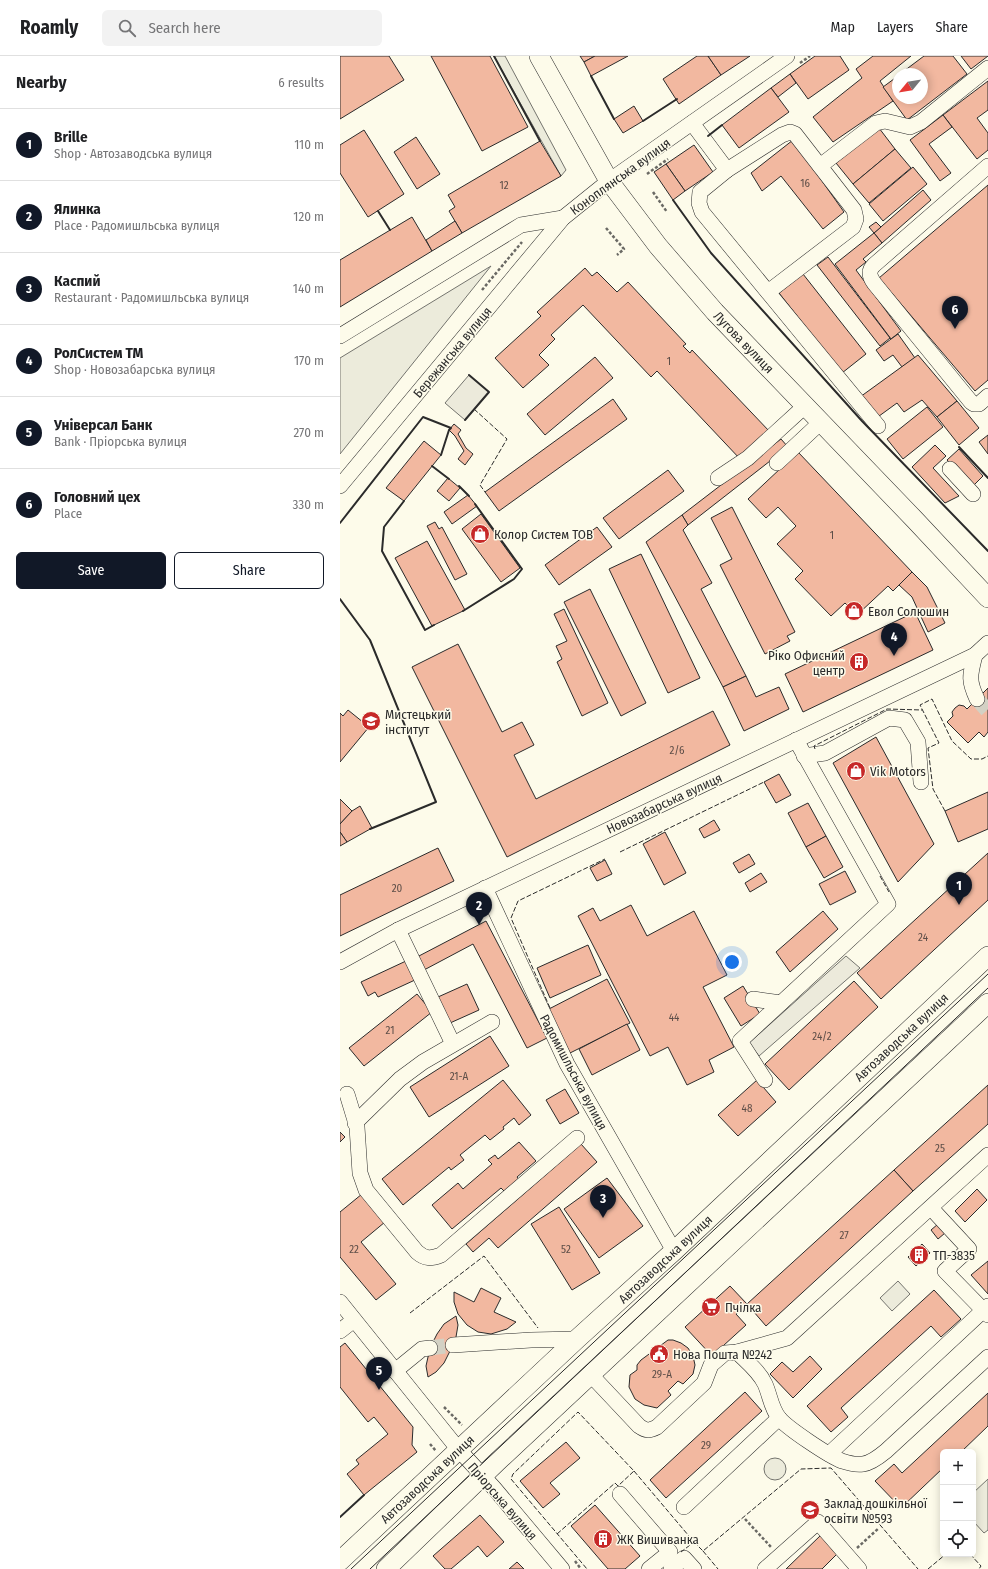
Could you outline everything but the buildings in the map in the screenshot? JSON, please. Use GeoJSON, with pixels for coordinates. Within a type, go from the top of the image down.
{"type":"FeatureCollection","features":[{"type":"Feature","properties":{"kind":"main road","name":"Лугова вулиця"},"geometry":{"type":"LineString","coordinates":[[539,56],[609,182],[634,216],[681,274],[988,598]]}},
{"type":"Feature","properties":{"kind":"main road","name":"Автозаводська вулиця"},"geometry":{"type":"LineString","coordinates":[[340,1561],[674,1251],[988,956]]}},
{"type":"Feature","properties":{"kind":"main road"},"geometry":{"type":"LineString","coordinates":[[386,1569],[483,1476],[988,1003]]}},
{"type":"Feature","properties":{"kind":"street","name":"Коноплянська вулиця"},"geometry":{"type":"LineString","coordinates":[[340,336],[521,225],[563,218],[609,182],[787,56]]}},
{"type":"Feature","properties":{"kind":"street"},"geometry":{"type":"LineString","coordinates":[[820,166],[876,124],[885,121],[910,127],[920,122],[988,68]]}},
{"type":"Feature","properties":{"kind":"street"},"geometry":{"type":"LineString","coordinates":[[692,123],[727,170]]}},
{"type":"Feature","properties":{"kind":"street"},"geometry":{"type":"LineString","coordinates":[[768,292],[853,227],[856,219],[854,210],[795,134],[790,132],[782,135],[727,170],[700,192],[699,203],[702,212],[878,426]]}},
{"type":"Feature","properties":{"kind":"street"},"geometry":{"type":"LineString","coordinates":[[988,166],[874,265],[870,270],[869,275],[971,402],[974,404],[979,404],[988,396]]}},
{"type":"Feature","properties":{"kind":"street","name":"Бережанська вулиця"},"geometry":{"type":"LineString","coordinates":[[340,486],[563,218]]}},
{"type":"Feature","properties":{"kind":"street"},"geometry":{"type":"LineString","coordinates":[[718,478],[748,458],[805,406]]}},
{"type":"Feature","properties":{"kind":"street"},"geometry":{"type":"LineString","coordinates":[[777,463],[821,422]]}},
{"type":"Feature","properties":{"kind":"street"},"geometry":{"type":"LineString","coordinates":[[950,469],[973,494]]}},
{"type":"Feature","properties":{"kind":"street","name":"Новозабарська вулиця"},"geometry":{"type":"LineString","coordinates":[[340,962],[398,930],[975,655],[988,643]]}},
{"type":"Feature","properties":{"kind":"street"},"geometry":{"type":"LineString","coordinates":[[975,655],[970,675],[972,688],[977,699]]}},
{"type":"Feature","properties":{"kind":"street"},"geometry":{"type":"LineString","coordinates":[[804,756],[825,753],[889,718],[905,720],[918,742],[921,782]]}},
{"type":"Feature","properties":{"kind":"street"},"geometry":{"type":"LineString","coordinates":[[765,1080],[740,1041],[888,904],[796,740]]}},
{"type":"Feature","properties":{"kind":"street","name":"Радомишльська вулиця"},"geometry":{"type":"LineString","coordinates":[[485,888],[567,1064],[674,1251]]}},
{"type":"Feature","properties":{"kind":"street"},"geometry":{"type":"LineString","coordinates":[[398,930],[453,1044]]}},
{"type":"Feature","properties":{"kind":"street"},"geometry":{"type":"LineString","coordinates":[[753,999],[781,1003]]}},
{"type":"Feature","properties":{"kind":"street"},"geometry":{"type":"LineString","coordinates":[[355,1124],[400,1078],[453,1044],[492,1022]]}},
{"type":"Feature","properties":{"kind":"street"},"geometry":{"type":"LineString","coordinates":[[347,1094],[355,1124],[360,1173],[366,1190],[417,1252],[423,1257],[429,1258],[441,1254],[576,1138]]}},
{"type":"Feature","properties":{"kind":"street"},"geometry":{"type":"LineString","coordinates":[[591,1375],[645,1431],[657,1427],[704,1383],[711,1365],[725,1353],[737,1352],[787,1338],[988,1155]]}},
{"type":"Feature","properties":{"kind":"street"},"geometry":{"type":"LineString","coordinates":[[829,1454],[986,1310],[945,1271],[969,1249],[931,1208]]}},
{"type":"Feature","properties":{"kind":"street","name":"Пріорська вулиця"},"geometry":{"type":"LineString","coordinates":[[340,1302],[459,1450],[562,1569]]}},
{"type":"Feature","properties":{"kind":"street"},"geometry":{"type":"LineString","coordinates":[[340,1331],[354,1320]]}},
{"type":"Feature","properties":{"kind":"street"},"geometry":{"type":"LineString","coordinates":[[453,1345],[532,1340],[577,1340]]}},
{"type":"Feature","properties":{"kind":"street"},"geometry":{"type":"LineString","coordinates":[[395,1371],[422,1349],[430,1348]]}},
{"type":"Feature","properties":{"kind":"street"},"geometry":{"type":"LineString","coordinates":[[737,1352],[757,1372],[765,1384],[770,1400],[779,1418],[790,1428],[829,1454],[853,1464],[864,1464],[876,1459],[988,1357]]}},
{"type":"Feature","properties":{"kind":"street"},"geometry":{"type":"LineString","coordinates":[[684,1507],[779,1418]]}},
{"type":"Feature","properties":{"kind":"street"},"geometry":{"type":"LineString","coordinates":[[620,1494],[670,1552],[648,1569]]}},
{"type":"Feature","properties":{"kind":"street"},"geometry":{"type":"LineString","coordinates":[[766,1569],[818,1522],[860,1569]]}},
{"type":"Feature","properties":{"kind":"street"},"geometry":{"type":"LineString","coordinates":[[671,1569],[684,1558],[694,1569]]}},
{"type":"Feature","properties":{"kind":"path"},"geometry":{"type":"LineString","coordinates":[[653,192],[667,212]]}},
{"type":"Feature","properties":{"kind":"path"},"geometry":{"type":"LineString","coordinates":[[482,291],[528,235],[521,225]]}},
{"type":"Feature","properties":{"kind":"path"},"geometry":{"type":"LineString","coordinates":[[606,228],[624,249],[617,255]]}},
{"type":"Feature","properties":{"kind":"path"},"geometry":{"type":"LineString","coordinates":[[745,1519],[780,1556]]}},
{"type":"Feature","properties":{"kind":"path"},"geometry":{"type":"LineString","coordinates":[[848,1556],[879,1528]]}},
{"type":"Feature","properties":{"kind":"shaded area"},"geometry":{"type":"Polygon","coordinates":[[[494,56],[505,56],[566,170],[561,176],[494,56]]]}},
{"type":"Feature","properties":{"kind":"shaded area"},"geometry":{"type":"Polygon","coordinates":[[[491,266],[340,454],[340,358],[491,266]]]}},
{"type":"Feature","properties":{"kind":"shaded area"},"geometry":{"type":"Polygon","coordinates":[[[469,375],[489,392],[465,420],[445,403],[469,375]]]}},
{"type":"Feature","properties":{"kind":"shaded area"},"geometry":{"type":"Polygon","coordinates":[[[846,956],[860,968],[759,1056],[749,1043],[846,956]]]}},
{"type":"Feature","properties":{"kind":"shaded area"},"geometry":{"type":"Polygon","coordinates":[[[898,1281],[910,1294],[892,1311],[880,1298],[898,1281]]]}},
{"type":"Feature","properties":{"kind":"shaded area"},"geometry":{"type":"Polygon","coordinates":[[[775,1458],[783,1461],[786,1469],[783,1477],[775,1480],[767,1477],[764,1469],[767,1461],[775,1458]]]}},
{"type":"Feature","properties":{"kind":"shaded area"},"geometry":{"type":"Polygon","coordinates":[[[988,1479],[988,1530],[984,1533],[976,1524],[976,1490],[988,1479]]]}},
{"type":"Feature","properties":{"kind":"tunnel"},"geometry":{"type":"LineString","coordinates":[[977,699],[988,711]]}},
{"type":"Feature","properties":{"kind":"tunnel"},"geometry":{"type":"LineString","coordinates":[[430,1348],[453,1345]]}},
{"type":"Feature","properties":{"kind":"tram line"},"geometry":{"type":"LineString","coordinates":[[351,1569],[988,974]]}},
{"type":"Feature","properties":{"kind":"tram line"},"geometry":{"type":"LineString","coordinates":[[370,1569],[988,988]]}},
{"type":"Feature","properties":{"kind":"fence"},"geometry":{"type":"LineString","coordinates":[[474,409],[507,439],[480,485],[485,492]]}},
{"type":"Feature","properties":{"kind":"fence"},"geometry":{"type":"LineString","coordinates":[[945,811],[933,789],[928,748],[939,743],[920,705],[932,699],[952,741],[971,759],[982,759],[988,756]]}},
{"type":"Feature","properties":{"kind":"fence"},"geometry":{"type":"LineString","coordinates":[[815,749],[814,746],[887,709],[922,710]]}},
{"type":"Feature","properties":{"kind":"fence"},"geometry":{"type":"LineString","coordinates":[[620,852],[764,782]]}},
{"type":"Feature","properties":{"kind":"fence"},"geometry":{"type":"LineString","coordinates":[[550,1008],[511,918],[518,901],[605,859]]}},
{"type":"Feature","properties":{"kind":"fence"},"geometry":{"type":"LineString","coordinates":[[880,876],[889,892]]}},
{"type":"Feature","properties":{"kind":"fence"},"geometry":{"type":"LineString","coordinates":[[410,1313],[484,1256],[538,1328]]}},
{"type":"Feature","properties":{"kind":"fence"},"geometry":{"type":"LineString","coordinates":[[557,1534],[615,1483],[618,1486],[634,1471],[578,1412],[513,1474],[511,1479],[587,1569]]}},
{"type":"Feature","properties":{"kind":"fence"},"geometry":{"type":"LineString","coordinates":[[694,1542],[703,1551],[801,1469],[831,1468],[918,1569]]}},
{"type":"Feature","properties":{"kind":"fence"},"geometry":{"type":"LineString","coordinates":[[634,1471],[694,1542],[681,1552]]}},
{"type":"Feature","properties":{"kind":"fence"},"geometry":{"type":"LineString","coordinates":[[703,1551],[718,1569]]}},
{"type":"Feature","properties":{"kind":"fence"},"geometry":{"type":"LineString","coordinates":[[928,1569],[942,1557]]}},
{"type":"Feature","properties":{"kind":"fence"},"geometry":{"type":"LineString","coordinates":[[973,1557],[981,1566],[979,1569]]}},
{"type":"Feature","properties":{"kind":"wall"},"geometry":{"type":"LineString","coordinates":[[494,56],[540,141]]}},
{"type":"Feature","properties":{"kind":"wall"},"geometry":{"type":"LineString","coordinates":[[591,76],[614,119]]}},
{"type":"Feature","properties":{"kind":"wall"},"geometry":{"type":"LineString","coordinates":[[643,121],[677,99]]}},
{"type":"Feature","properties":{"kind":"wall"},"geometry":{"type":"LineString","coordinates":[[708,136],[722,125]]}},
{"type":"Feature","properties":{"kind":"wall"},"geometry":{"type":"LineString","coordinates":[[673,200],[711,253],[862,421],[988,551]]}},
{"type":"Feature","properties":{"kind":"wall"},"geometry":{"type":"LineString","coordinates":[[378,211],[390,230]]}},
{"type":"Feature","properties":{"kind":"wall"},"geometry":{"type":"LineString","coordinates":[[465,420],[489,392],[469,375]]}},
{"type":"Feature","properties":{"kind":"wall"},"geometry":{"type":"LineString","coordinates":[[340,523],[423,417],[451,428],[441,455]]}},
{"type":"Feature","properties":{"kind":"wall"},"geometry":{"type":"LineString","coordinates":[[959,447],[988,478]]}},
{"type":"Feature","properties":{"kind":"wall"},"geometry":{"type":"LineString","coordinates":[[432,466],[449,479]]}},
{"type":"Feature","properties":{"kind":"wall"},"geometry":{"type":"LineString","coordinates":[[459,486],[469,496]]}},
{"type":"Feature","properties":{"kind":"wall"},"geometry":{"type":"LineString","coordinates":[[404,501],[384,527],[382,551],[425,630],[434,625]]}},
{"type":"Feature","properties":{"kind":"wall"},"geometry":{"type":"LineString","coordinates":[[463,611],[514,579],[522,569],[475,504]]}},
{"type":"Feature","properties":{"kind":"wall"},"geometry":{"type":"LineString","coordinates":[[340,599],[370,640],[436,802],[370,829]]}},
{"type":"Feature","properties":{"kind":"wall"},"geometry":{"type":"LineString","coordinates":[[340,1517],[364,1495]]}},
{"type":"Feature","properties":{"kind":"place","name":"Головний цех"},"geometry":{"type":"Point","coordinates":[955,329]}},
{"type":"Feature","properties":{"kind":"place","name":"Колор Систем ТОВ"},"geometry":{"type":"Point","coordinates":[480,534]}},
{"type":"Feature","properties":{"kind":"place","name":"Евол Солюшин"},"geometry":{"type":"Point","coordinates":[854,611]}},
{"type":"Feature","properties":{"kind":"place","name":"РолСистем ТМ"},"geometry":{"type":"Point","coordinates":[894,656]}},
{"type":"Feature","properties":{"kind":"place","name":"Ріко Офисний центр"},"geometry":{"type":"Point","coordinates":[859,662]}},
{"type":"Feature","properties":{"kind":"place","name":"Мистецький інститут"},"geometry":{"type":"Point","coordinates":[371,721]}},
{"type":"Feature","properties":{"kind":"place","name":"Vik Motors"},"geometry":{"type":"Point","coordinates":[856,771]}},
{"type":"Feature","properties":{"kind":"place","name":"Brille"},"geometry":{"type":"Point","coordinates":[959,905]}},
{"type":"Feature","properties":{"kind":"place","name":"Ялинка"},"geometry":{"type":"Point","coordinates":[479,925]}},
{"type":"Feature","properties":{"kind":"place","name":"Каспий"},"geometry":{"type":"Point","coordinates":[603,1218]}},
{"type":"Feature","properties":{"kind":"place","name":"ТП-3835"},"geometry":{"type":"Point","coordinates":[919,1255]}},
{"type":"Feature","properties":{"kind":"place","name":"Пчілка"},"geometry":{"type":"Point","coordinates":[711,1307]}},
{"type":"Feature","properties":{"kind":"place","name":"Нова Пошта №242"},"geometry":{"type":"Point","coordinates":[659,1354]}},
{"type":"Feature","properties":{"kind":"place","name":"Універсал Банк"},"geometry":{"type":"Point","coordinates":[379,1390]}},
{"type":"Feature","properties":{"kind":"place","name":"Заклад дошкільної освіти №593"},"geometry":{"type":"Point","coordinates":[810,1510]}},
{"type":"Feature","properties":{"kind":"place","name":"ЖК Вишиванка"},"geometry":{"type":"Point","coordinates":[603,1539]}}]}
